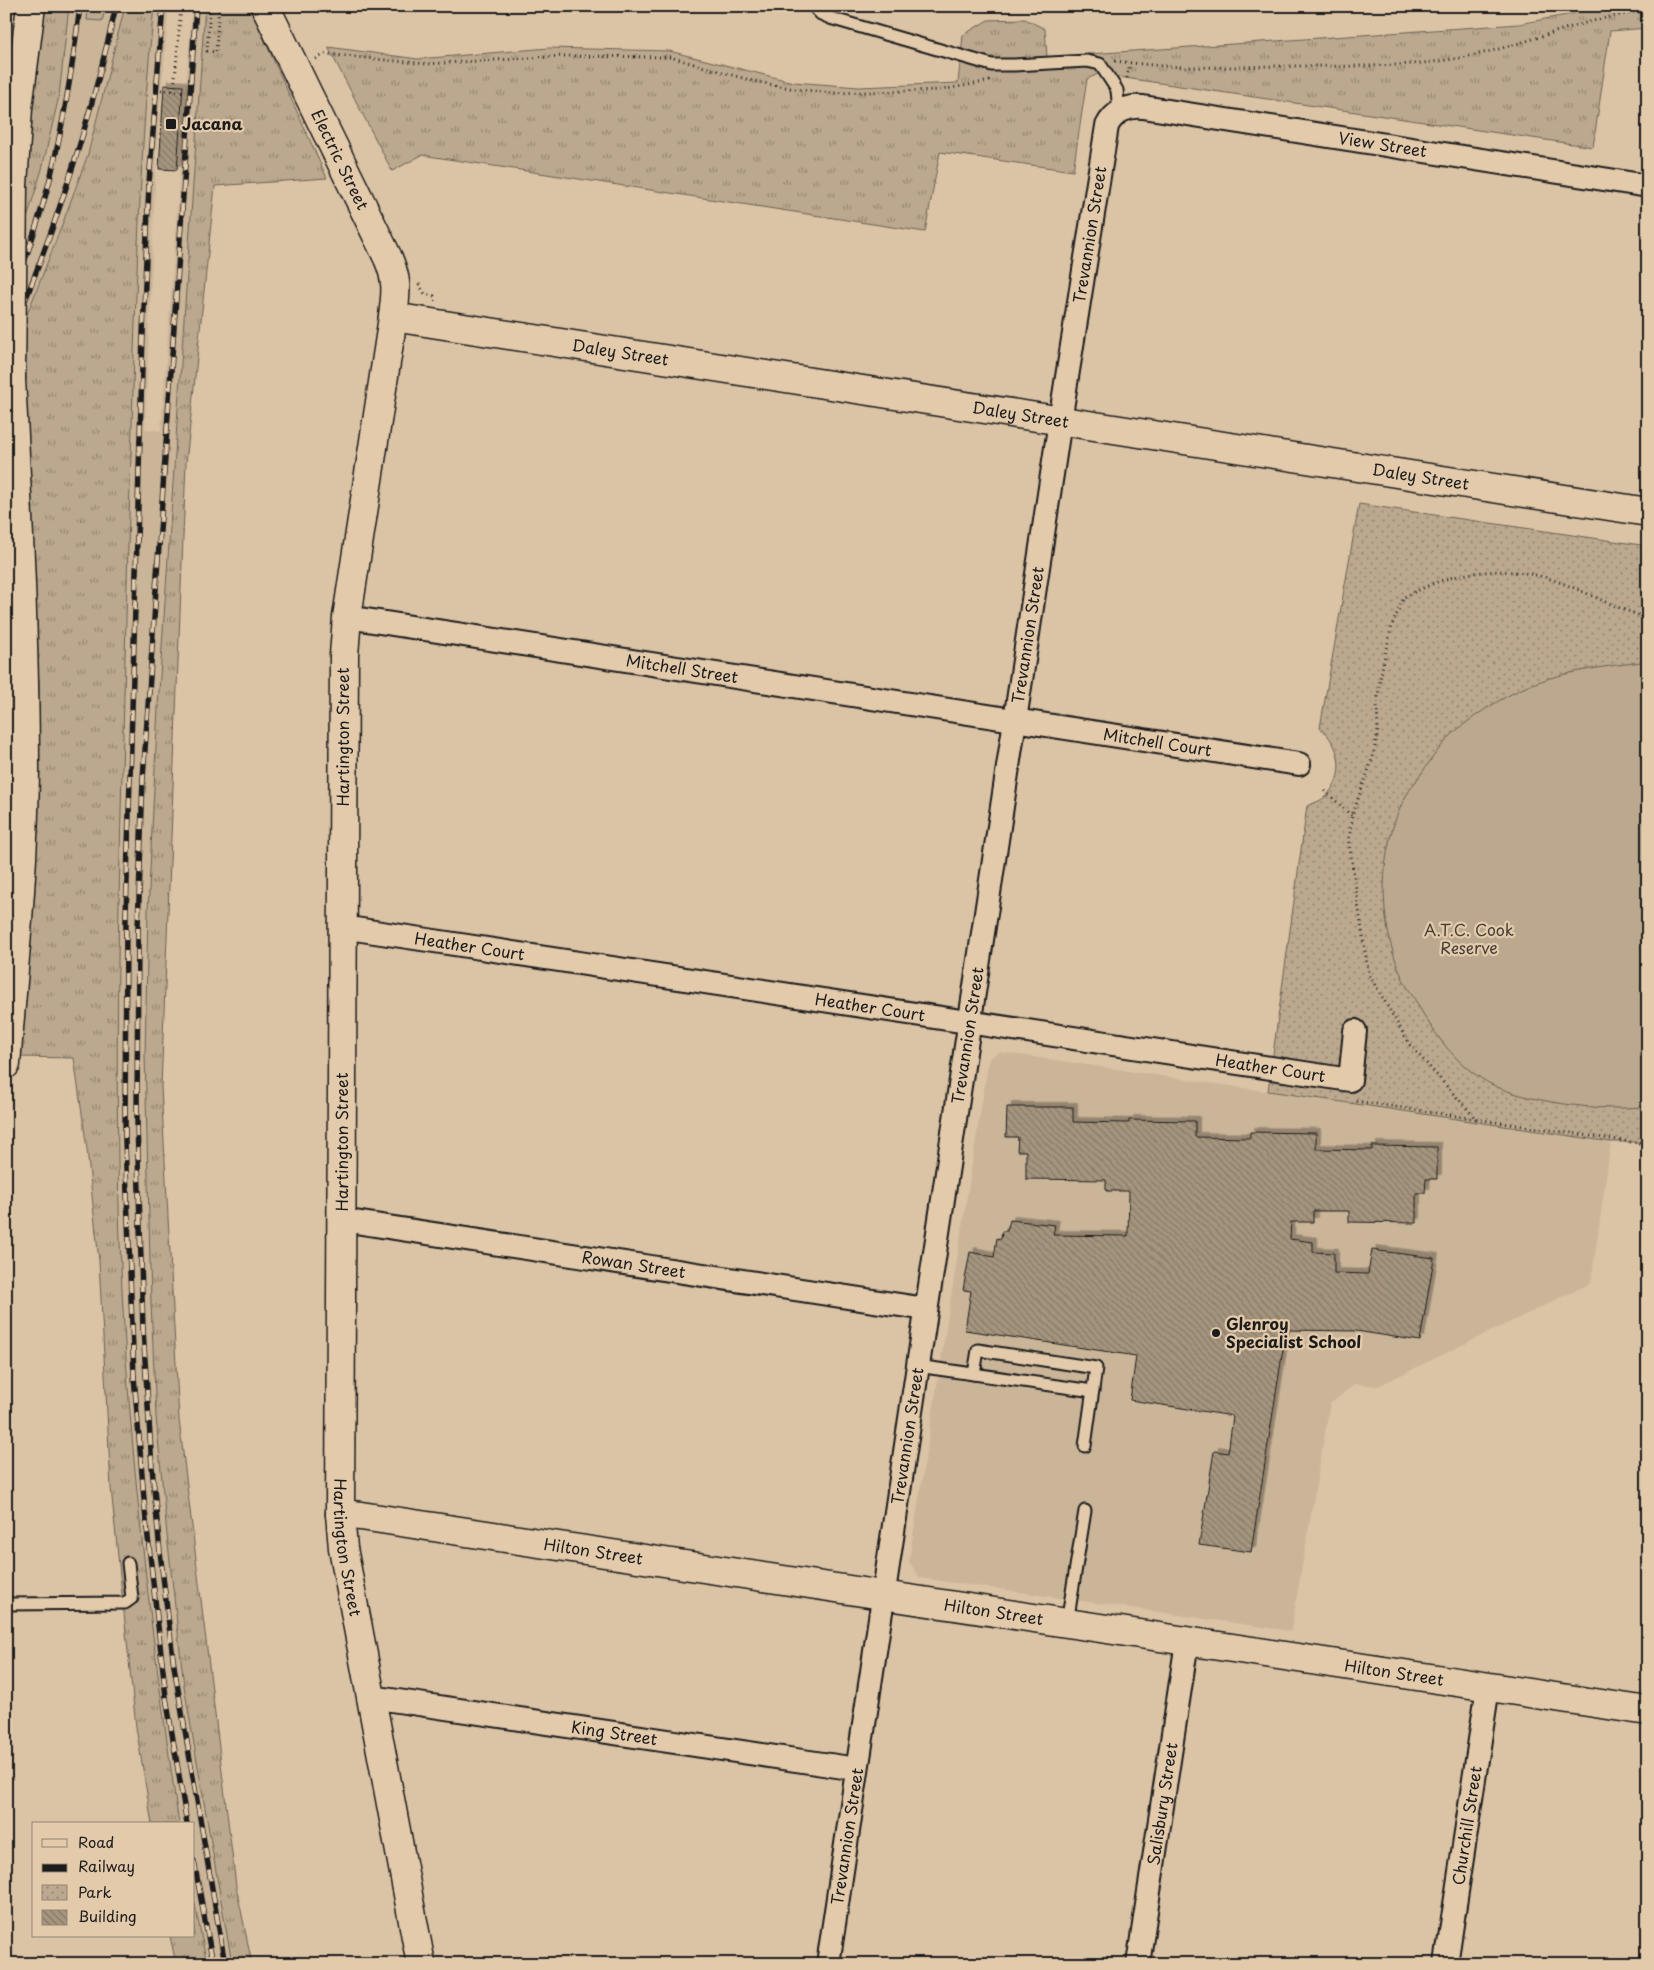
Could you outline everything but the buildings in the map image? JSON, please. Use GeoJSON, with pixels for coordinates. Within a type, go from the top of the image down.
{"type":"FeatureCollection","features":[{"type":"Feature","properties":{"kind":"street"},"geometry":{"type":"LineString","coordinates":[[6,1064],[18,926],[25,772],[22,603],[11,379],[13,186],[18,108],[31,6]]}},
{"type":"Feature","properties":{"kind":"street","name":"Electric Street"},"geometry":{"type":"LineString","coordinates":[[265,6],[394,273],[396,293],[393,317]]}},
{"type":"Feature","properties":{"kind":"street","name":"View Street"},"geometry":{"type":"LineString","coordinates":[[1119,112],[1130,107],[1143,107],[1648,186]]}},
{"type":"Feature","properties":{"kind":"street","name":"Trevannion Street"},"geometry":{"type":"LineString","coordinates":[[828,1964],[1105,133],[1111,119],[1119,112]]}},
{"type":"Feature","properties":{"kind":"street","name":"Daley Street"},"geometry":{"type":"LineString","coordinates":[[393,317],[1648,512]]}},
{"type":"Feature","properties":{"kind":"street","name":"Hartington Street"},"geometry":{"type":"LineString","coordinates":[[393,317],[347,617],[344,655],[340,1514],[343,1548],[421,1964]]}},
{"type":"Feature","properties":{"kind":"street","name":"Mitchell Street"},"geometry":{"type":"LineString","coordinates":[[347,617],[1016,720]]}},
{"type":"Feature","properties":{"kind":"street","name":"Mitchell Court"},"geometry":{"type":"LineString","coordinates":[[1016,720],[1299,764]]}},
{"type":"Feature","properties":{"kind":"street","name":"Heather Court"},"geometry":{"type":"LineString","coordinates":[[342,927],[1350,1080],[1355,1031]]}},
{"type":"Feature","properties":{"kind":"street","name":"Rowan Street"},"geometry":{"type":"LineString","coordinates":[[342,1220],[926,1309]]}},
{"type":"Feature","properties":{"kind":"street","name":"Hilton Street"},"geometry":{"type":"LineString","coordinates":[[340,1514],[884,1594],[1187,1642],[1648,1711]]}},
{"type":"Feature","properties":{"kind":"street","name":"Salisbury Street"},"geometry":{"type":"LineString","coordinates":[[1138,1964],[1187,1642]]}},
{"type":"Feature","properties":{"kind":"street","name":"Churchill Street"},"geometry":{"type":"LineString","coordinates":[[1446,1964],[1488,1687]]}},
{"type":"Feature","properties":{"kind":"street","name":"King Street"},"geometry":{"type":"LineString","coordinates":[[371,1697],[857,1770]]}},
{"type":"Feature","properties":{"kind":"lane"},"geometry":{"type":"LineString","coordinates":[[813,6],[821,14],[830,18],[984,63],[1014,66],[1087,61],[1098,63],[1117,90],[1119,112]]}},
{"type":"Feature","properties":{"kind":"lane"},"geometry":{"type":"LineString","coordinates":[[974,1374],[978,1350],[1096,1368],[1084,1446]]}},
{"type":"Feature","properties":{"kind":"lane"},"geometry":{"type":"LineString","coordinates":[[917,1366],[1093,1391]]}},
{"type":"Feature","properties":{"kind":"lane"},"geometry":{"type":"LineString","coordinates":[[1067,1623],[1084,1511]]}},
{"type":"Feature","properties":{"kind":"lane"},"geometry":{"type":"LineString","coordinates":[[6,1604],[125,1603],[132,1598],[133,1592],[128,1563]]}},
{"type":"Feature","properties":{"kind":"path"},"geometry":{"type":"LineString","coordinates":[[174,91],[181,6]]}},
{"type":"Feature","properties":{"kind":"path"},"geometry":{"type":"LineString","coordinates":[[210,6],[207,51],[216,52],[219,6]]}},
{"type":"Feature","properties":{"kind":"path"},"geometry":{"type":"LineString","coordinates":[[161,90],[186,92]]}},
{"type":"Feature","properties":{"kind":"path"},"geometry":{"type":"LineString","coordinates":[[416,276],[424,294],[434,296],[432,309],[422,322]]}},
{"type":"Feature","properties":{"kind":"path"},"geometry":{"type":"LineString","coordinates":[[1648,618],[1558,582],[1522,573],[1473,572],[1441,580],[1404,597],[1392,625],[1381,673],[1377,704],[1378,730],[1373,757],[1352,816],[1349,842],[1370,976],[1410,1045],[1476,1119],[1648,1145]]}},
{"type":"Feature","properties":{"kind":"path"},"geometry":{"type":"LineString","coordinates":[[1325,790],[1352,816]]}},
{"type":"Feature","properties":{"kind":"path"},"geometry":{"type":"LineString","coordinates":[[1638,1144],[1648,1140]]}},
{"type":"Feature","properties":{"kind":"shaded area"},"geometry":{"type":"Polygon","coordinates":[[[69,6],[88,6],[87,20],[102,21],[106,6],[125,6],[88,154],[24,322],[25,225],[42,169],[59,96],[69,6]]]}},
{"type":"Feature","properties":{"kind":"shaded area"},"geometry":{"type":"Polygon","coordinates":[[[154,6],[169,6],[156,157],[145,429],[161,431],[192,6],[205,6],[166,573],[148,911],[145,1055],[156,1417],[167,1535],[184,1686],[232,1964],[207,1964],[195,1905],[195,1822],[179,1822],[156,1666],[131,1440],[120,1246],[117,1079],[118,893],[128,527],[145,89],[154,6]]]}},
{"type":"Feature","properties":{"kind":"shaded area","name":"Glenroy Specialist School"},"geometry":{"type":"Polygon","coordinates":[[[999,1052],[1611,1142],[1591,1283],[1378,1386],[1355,1384],[1330,1404],[1291,1631],[920,1578],[909,1561],[989,1058],[999,1052]]]}},
{"type":"Feature","properties":{"kind":"green space"},"geometry":{"type":"Polygon","coordinates":[[[41,6],[69,6],[59,96],[42,169],[25,225],[29,144],[28,98],[41,6]]]}},
{"type":"Feature","properties":{"kind":"green space"},"geometry":{"type":"Polygon","coordinates":[[[88,6],[106,6],[102,21],[87,20],[88,6]]]}},
{"type":"Feature","properties":{"kind":"green space"},"geometry":{"type":"Polygon","coordinates":[[[125,6],[154,6],[143,136],[134,353],[120,852],[118,1163],[123,1315],[134,1461],[149,1606],[179,1822],[152,1822],[136,1727],[111,1488],[99,1261],[87,1149],[74,1058],[19,1057],[35,841],[39,691],[27,462],[24,322],[88,154],[125,6]]]}},
{"type":"Feature","properties":{"kind":"green space"},"geometry":{"type":"Polygon","coordinates":[[[205,6],[249,6],[327,178],[215,186],[186,463],[161,1087],[179,1420],[236,1886],[252,1964],[232,1964],[184,1686],[156,1417],[151,1303],[145,1055],[148,911],[158,706],[205,6]]]}},
{"type":"Feature","properties":{"kind":"green space"},"geometry":{"type":"Polygon","coordinates":[[[1648,6],[1648,28],[1610,31],[1593,147],[1098,74],[1087,79],[1073,171],[940,152],[925,232],[422,155],[392,171],[328,47],[418,59],[549,48],[669,51],[793,82],[859,87],[958,83],[963,35],[988,20],[1025,19],[1045,29],[1047,57],[1519,24],[1608,7],[1648,6]]]}},
{"type":"Feature","properties":{"kind":"green space","name":"A.T.C. Cook Reserve"},"geometry":{"type":"Polygon","coordinates":[[[1359,504],[1648,546],[1648,1142],[1611,1142],[1268,1091],[1307,806],[1325,797],[1332,789],[1339,770],[1337,752],[1333,743],[1320,728],[1359,504]]]}},
{"type":"Feature","properties":{"kind":"green space"},"geometry":{"type":"Polygon","coordinates":[[[1648,662],[1648,1106],[1631,1108],[1587,1107],[1517,1094],[1482,1079],[1454,1056],[1432,1028],[1404,981],[1394,956],[1385,910],[1384,886],[1390,839],[1397,817],[1413,785],[1447,739],[1476,715],[1517,691],[1550,678],[1589,669],[1648,662]]]}},
{"type":"Feature","properties":{"kind":"green space"},"geometry":{"type":"Polygon","coordinates":[[[195,1905],[207,1964],[176,1964],[170,1938],[195,1938],[195,1905]]]}},
{"type":"Feature","properties":{"kind":"railway"},"geometry":{"type":"LineString","coordinates":[[6,313],[35,230],[50,179],[68,93],[80,6]]}},
{"type":"Feature","properties":{"kind":"railway"},"geometry":{"type":"LineString","coordinates":[[6,347],[55,222],[69,179],[106,50],[116,6]]}},
{"type":"Feature","properties":{"kind":"railway"},"geometry":{"type":"LineString","coordinates":[[163,6],[149,183],[143,334],[126,916],[125,1141],[134,1376],[145,1511],[166,1697],[187,1822]]}},
{"type":"Feature","properties":{"kind":"railway"},"geometry":{"type":"LineString","coordinates":[[196,6],[143,779],[138,928],[137,1122],[143,1329],[152,1467],[160,1552],[174,1666],[225,1964]]}},
{"type":"Feature","properties":{"kind":"railway"},"geometry":{"type":"LineString","coordinates":[[195,1866],[213,1964]]}},
{"type":"Feature","properties":{"kind":"place","name":"Jacana"},"geometry":{"type":"Point","coordinates":[171,124]}},
{"type":"Feature","properties":{"kind":"place","name":"Glenroy Specialist School"},"geometry":{"type":"Point","coordinates":[1216,1333]}}]}
